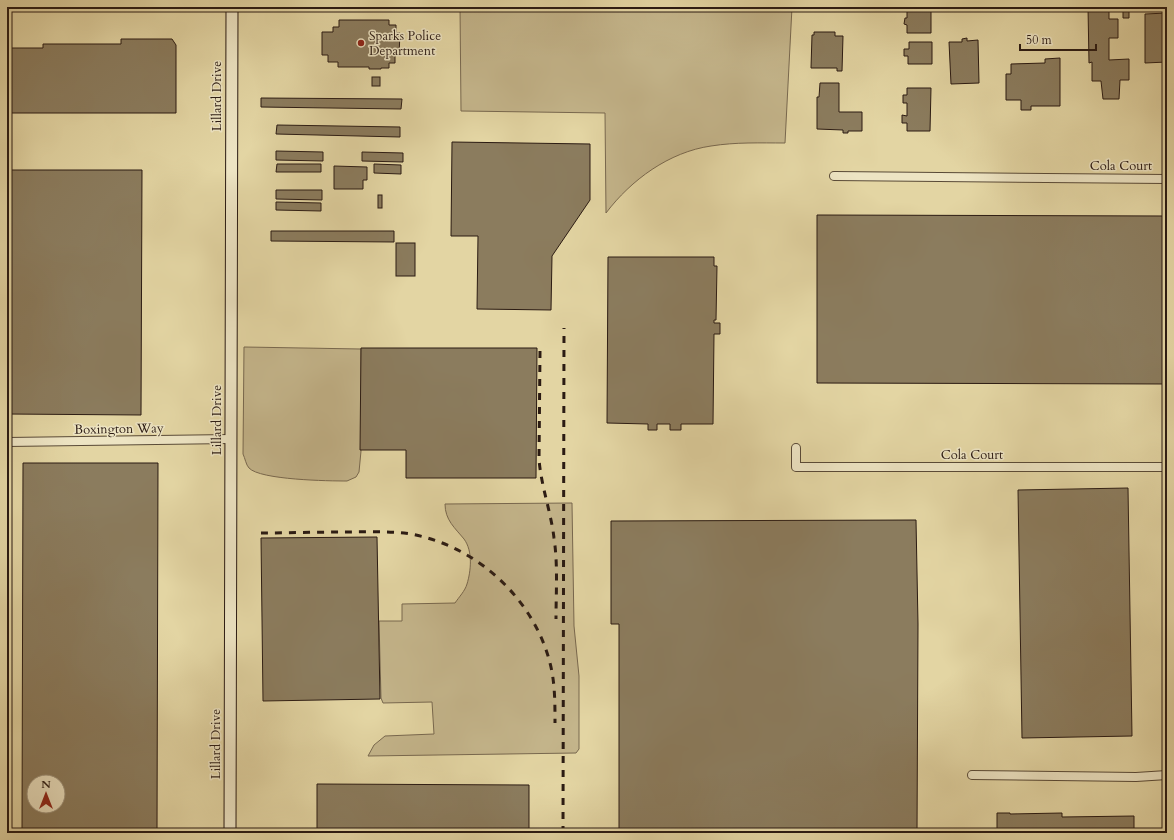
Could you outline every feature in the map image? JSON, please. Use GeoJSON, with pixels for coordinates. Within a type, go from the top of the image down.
{"type":"FeatureCollection","features":[{"type":"Feature","properties":{"kind":"street","name":"Lillard Drive"},"geometry":{"type":"LineString","coordinates":[[230,833],[232,7]]}},
{"type":"Feature","properties":{"kind":"street","name":"Cola Court"},"geometry":{"type":"LineString","coordinates":[[834,176],[1167,179]]}},
{"type":"Feature","properties":{"kind":"street","name":"Boxington Way"},"geometry":{"type":"LineString","coordinates":[[7,442],[231,440]]}},
{"type":"Feature","properties":{"kind":"street","name":"Cola Court"},"geometry":{"type":"LineString","coordinates":[[796,448],[796,467],[1167,467]]}},
{"type":"Feature","properties":{"kind":"street"},"geometry":{"type":"LineString","coordinates":[[972,775],[1136,777],[1167,775]]}},
{"type":"Feature","properties":{"kind":"shaded area"},"geometry":{"type":"Polygon","coordinates":[[[460,7],[792,7],[785,143],[720,145],[695,149],[680,154],[652,169],[639,179],[627,189],[606,213],[605,113],[461,111],[460,7]]]}},
{"type":"Feature","properties":{"kind":"shaded area"},"geometry":{"type":"Polygon","coordinates":[[[244,347],[361,349],[361,451],[359,472],[356,477],[347,481],[295,479],[266,475],[249,468],[243,454],[244,347]]]}},
{"type":"Feature","properties":{"kind":"shaded area"},"geometry":{"type":"Polygon","coordinates":[[[572,503],[574,626],[579,676],[579,749],[576,753],[368,756],[374,745],[385,736],[434,734],[432,702],[383,703],[381,698],[379,621],[402,621],[402,604],[455,603],[465,589],[470,567],[469,549],[464,539],[449,519],[445,510],[445,504],[572,503]]]}},
{"type":"Feature","properties":{"kind":"building"},"geometry":{"type":"Polygon","coordinates":[[[1088,7],[1115,7],[1115,11],[1109,11],[1109,19],[1118,19],[1118,38],[1109,38],[1109,60],[1129,59],[1129,80],[1120,80],[1119,99],[1103,99],[1101,81],[1092,81],[1092,62],[1089,63],[1088,7]]]}},
{"type":"Feature","properties":{"kind":"building"},"geometry":{"type":"Polygon","coordinates":[[[1129,7],[1129,18],[1123,18],[1123,8],[1129,7]]]}},
{"type":"Feature","properties":{"kind":"building"},"geometry":{"type":"Polygon","coordinates":[[[907,9],[931,10],[931,33],[907,33],[907,25],[904,24],[905,18],[907,18],[907,9]]]}},
{"type":"Feature","properties":{"kind":"building"},"geometry":{"type":"Polygon","coordinates":[[[1167,13],[1167,62],[1145,63],[1145,14],[1167,13]]]}},
{"type":"Feature","properties":{"kind":"building","name":"Sparks Police Department"},"geometry":{"type":"Polygon","coordinates":[[[339,20],[389,20],[389,25],[396,25],[396,33],[400,33],[399,55],[395,55],[395,63],[389,63],[389,68],[369,69],[369,67],[338,67],[338,62],[328,62],[328,55],[322,55],[322,32],[333,32],[333,27],[339,27],[339,20]]]}},
{"type":"Feature","properties":{"kind":"building"},"geometry":{"type":"Polygon","coordinates":[[[814,32],[835,32],[835,36],[843,36],[842,71],[837,71],[837,68],[811,68],[812,35],[814,35],[814,32]]]}},
{"type":"Feature","properties":{"kind":"building"},"geometry":{"type":"Polygon","coordinates":[[[967,38],[967,41],[978,40],[979,83],[951,84],[949,42],[962,42],[962,39],[967,38]]]}},
{"type":"Feature","properties":{"kind":"building"},"geometry":{"type":"Polygon","coordinates":[[[121,39],[172,39],[176,45],[176,113],[7,113],[7,48],[43,48],[43,44],[121,44],[121,39]]]}},
{"type":"Feature","properties":{"kind":"building"},"geometry":{"type":"Polygon","coordinates":[[[909,42],[932,42],[932,64],[908,64],[908,56],[904,56],[904,49],[909,49],[909,42]]]}},
{"type":"Feature","properties":{"kind":"building"},"geometry":{"type":"Polygon","coordinates":[[[1060,58],[1060,106],[1031,106],[1031,110],[1021,110],[1021,100],[1006,100],[1006,74],[1011,74],[1011,64],[1045,63],[1045,59],[1060,58]]]}},
{"type":"Feature","properties":{"kind":"building"},"geometry":{"type":"Polygon","coordinates":[[[372,77],[380,77],[380,86],[372,86],[372,77]]]}},
{"type":"Feature","properties":{"kind":"building"},"geometry":{"type":"Polygon","coordinates":[[[820,83],[839,83],[839,112],[862,112],[862,131],[848,131],[848,133],[843,133],[843,130],[817,129],[817,97],[819,97],[820,83]]]}},
{"type":"Feature","properties":{"kind":"building"},"geometry":{"type":"Polygon","coordinates":[[[907,88],[931,88],[930,131],[907,131],[907,123],[902,123],[902,115],[907,116],[907,103],[903,103],[903,95],[907,95],[907,88]]]}},
{"type":"Feature","properties":{"kind":"building"},"geometry":{"type":"Polygon","coordinates":[[[261,98],[402,99],[401,109],[261,107],[261,98]]]}},
{"type":"Feature","properties":{"kind":"building"},"geometry":{"type":"Polygon","coordinates":[[[277,125],[400,127],[400,137],[276,134],[277,125]]]}},
{"type":"Feature","properties":{"kind":"building"},"geometry":{"type":"Polygon","coordinates":[[[452,142],[590,144],[590,200],[552,256],[551,310],[477,309],[478,236],[451,236],[452,142]]]}},
{"type":"Feature","properties":{"kind":"building"},"geometry":{"type":"Polygon","coordinates":[[[276,151],[323,152],[323,161],[276,160],[276,151]]]}},
{"type":"Feature","properties":{"kind":"building"},"geometry":{"type":"Polygon","coordinates":[[[362,152],[403,153],[403,162],[362,161],[362,152]]]}},
{"type":"Feature","properties":{"kind":"building"},"geometry":{"type":"Polygon","coordinates":[[[277,164],[321,164],[321,172],[276,172],[277,164]]]}},
{"type":"Feature","properties":{"kind":"building"},"geometry":{"type":"Polygon","coordinates":[[[374,164],[401,165],[401,174],[374,173],[374,164]]]}},
{"type":"Feature","properties":{"kind":"building"},"geometry":{"type":"Polygon","coordinates":[[[334,166],[367,167],[367,180],[363,180],[363,189],[334,189],[334,166]]]}},
{"type":"Feature","properties":{"kind":"building"},"geometry":{"type":"Polygon","coordinates":[[[7,170],[142,170],[141,415],[7,414],[7,170]]]}},
{"type":"Feature","properties":{"kind":"building"},"geometry":{"type":"Polygon","coordinates":[[[276,190],[322,190],[322,200],[276,199],[276,190]]]}},
{"type":"Feature","properties":{"kind":"building"},"geometry":{"type":"Polygon","coordinates":[[[378,195],[382,195],[382,208],[378,208],[378,195]]]}},
{"type":"Feature","properties":{"kind":"building"},"geometry":{"type":"Polygon","coordinates":[[[276,202],[321,203],[321,211],[276,210],[276,202]]]}},
{"type":"Feature","properties":{"kind":"building"},"geometry":{"type":"Polygon","coordinates":[[[817,215],[1167,216],[1167,384],[817,383],[817,215]]]}},
{"type":"Feature","properties":{"kind":"building"},"geometry":{"type":"Polygon","coordinates":[[[271,231],[394,231],[394,242],[271,241],[271,231]]]}},
{"type":"Feature","properties":{"kind":"building"},"geometry":{"type":"Polygon","coordinates":[[[396,243],[415,243],[415,276],[396,276],[396,243]]]}},
{"type":"Feature","properties":{"kind":"building"},"geometry":{"type":"Polygon","coordinates":[[[608,257],[714,257],[714,266],[717,266],[716,320],[714,320],[714,323],[720,323],[720,334],[714,334],[713,424],[681,424],[681,430],[670,430],[670,424],[657,424],[657,430],[648,430],[648,424],[607,423],[608,257]]]}},
{"type":"Feature","properties":{"kind":"building"},"geometry":{"type":"Polygon","coordinates":[[[361,348],[537,348],[536,478],[406,478],[406,450],[360,450],[361,348]]]}},
{"type":"Feature","properties":{"kind":"building"},"geometry":{"type":"Polygon","coordinates":[[[23,463],[158,463],[157,833],[22,833],[23,463]]]}},
{"type":"Feature","properties":{"kind":"building"},"geometry":{"type":"Polygon","coordinates":[[[1128,488],[1132,736],[1022,738],[1018,490],[1128,488]]]}},
{"type":"Feature","properties":{"kind":"building"},"geometry":{"type":"Polygon","coordinates":[[[916,520],[918,624],[917,833],[619,833],[619,624],[611,624],[611,521],[916,520]]]}},
{"type":"Feature","properties":{"kind":"building"},"geometry":{"type":"Polygon","coordinates":[[[377,537],[380,699],[263,701],[261,538],[377,537]]]}},
{"type":"Feature","properties":{"kind":"building"},"geometry":{"type":"Polygon","coordinates":[[[317,784],[529,785],[529,833],[317,833],[317,784]]]}},
{"type":"Feature","properties":{"kind":"building"},"geometry":{"type":"Polygon","coordinates":[[[997,813],[1062,813],[1062,817],[1134,816],[1134,829],[1133,833],[997,833],[997,813]]]}},
{"type":"Feature","properties":{"kind":"railway"},"geometry":{"type":"LineString","coordinates":[[563,833],[564,328]]}},
{"type":"Feature","properties":{"kind":"railway"},"geometry":{"type":"LineString","coordinates":[[540,351],[539,459],[553,528],[556,568],[556,619]]}},
{"type":"Feature","properties":{"kind":"railway"},"geometry":{"type":"LineString","coordinates":[[261,533],[404,533],[429,538],[476,560],[496,576],[514,595],[530,616],[542,639],[553,678],[555,723]]}},
{"type":"Feature","properties":{"kind":"place","name":"Sparks Police Department"},"geometry":{"type":"Point","coordinates":[361,43]}}]}
